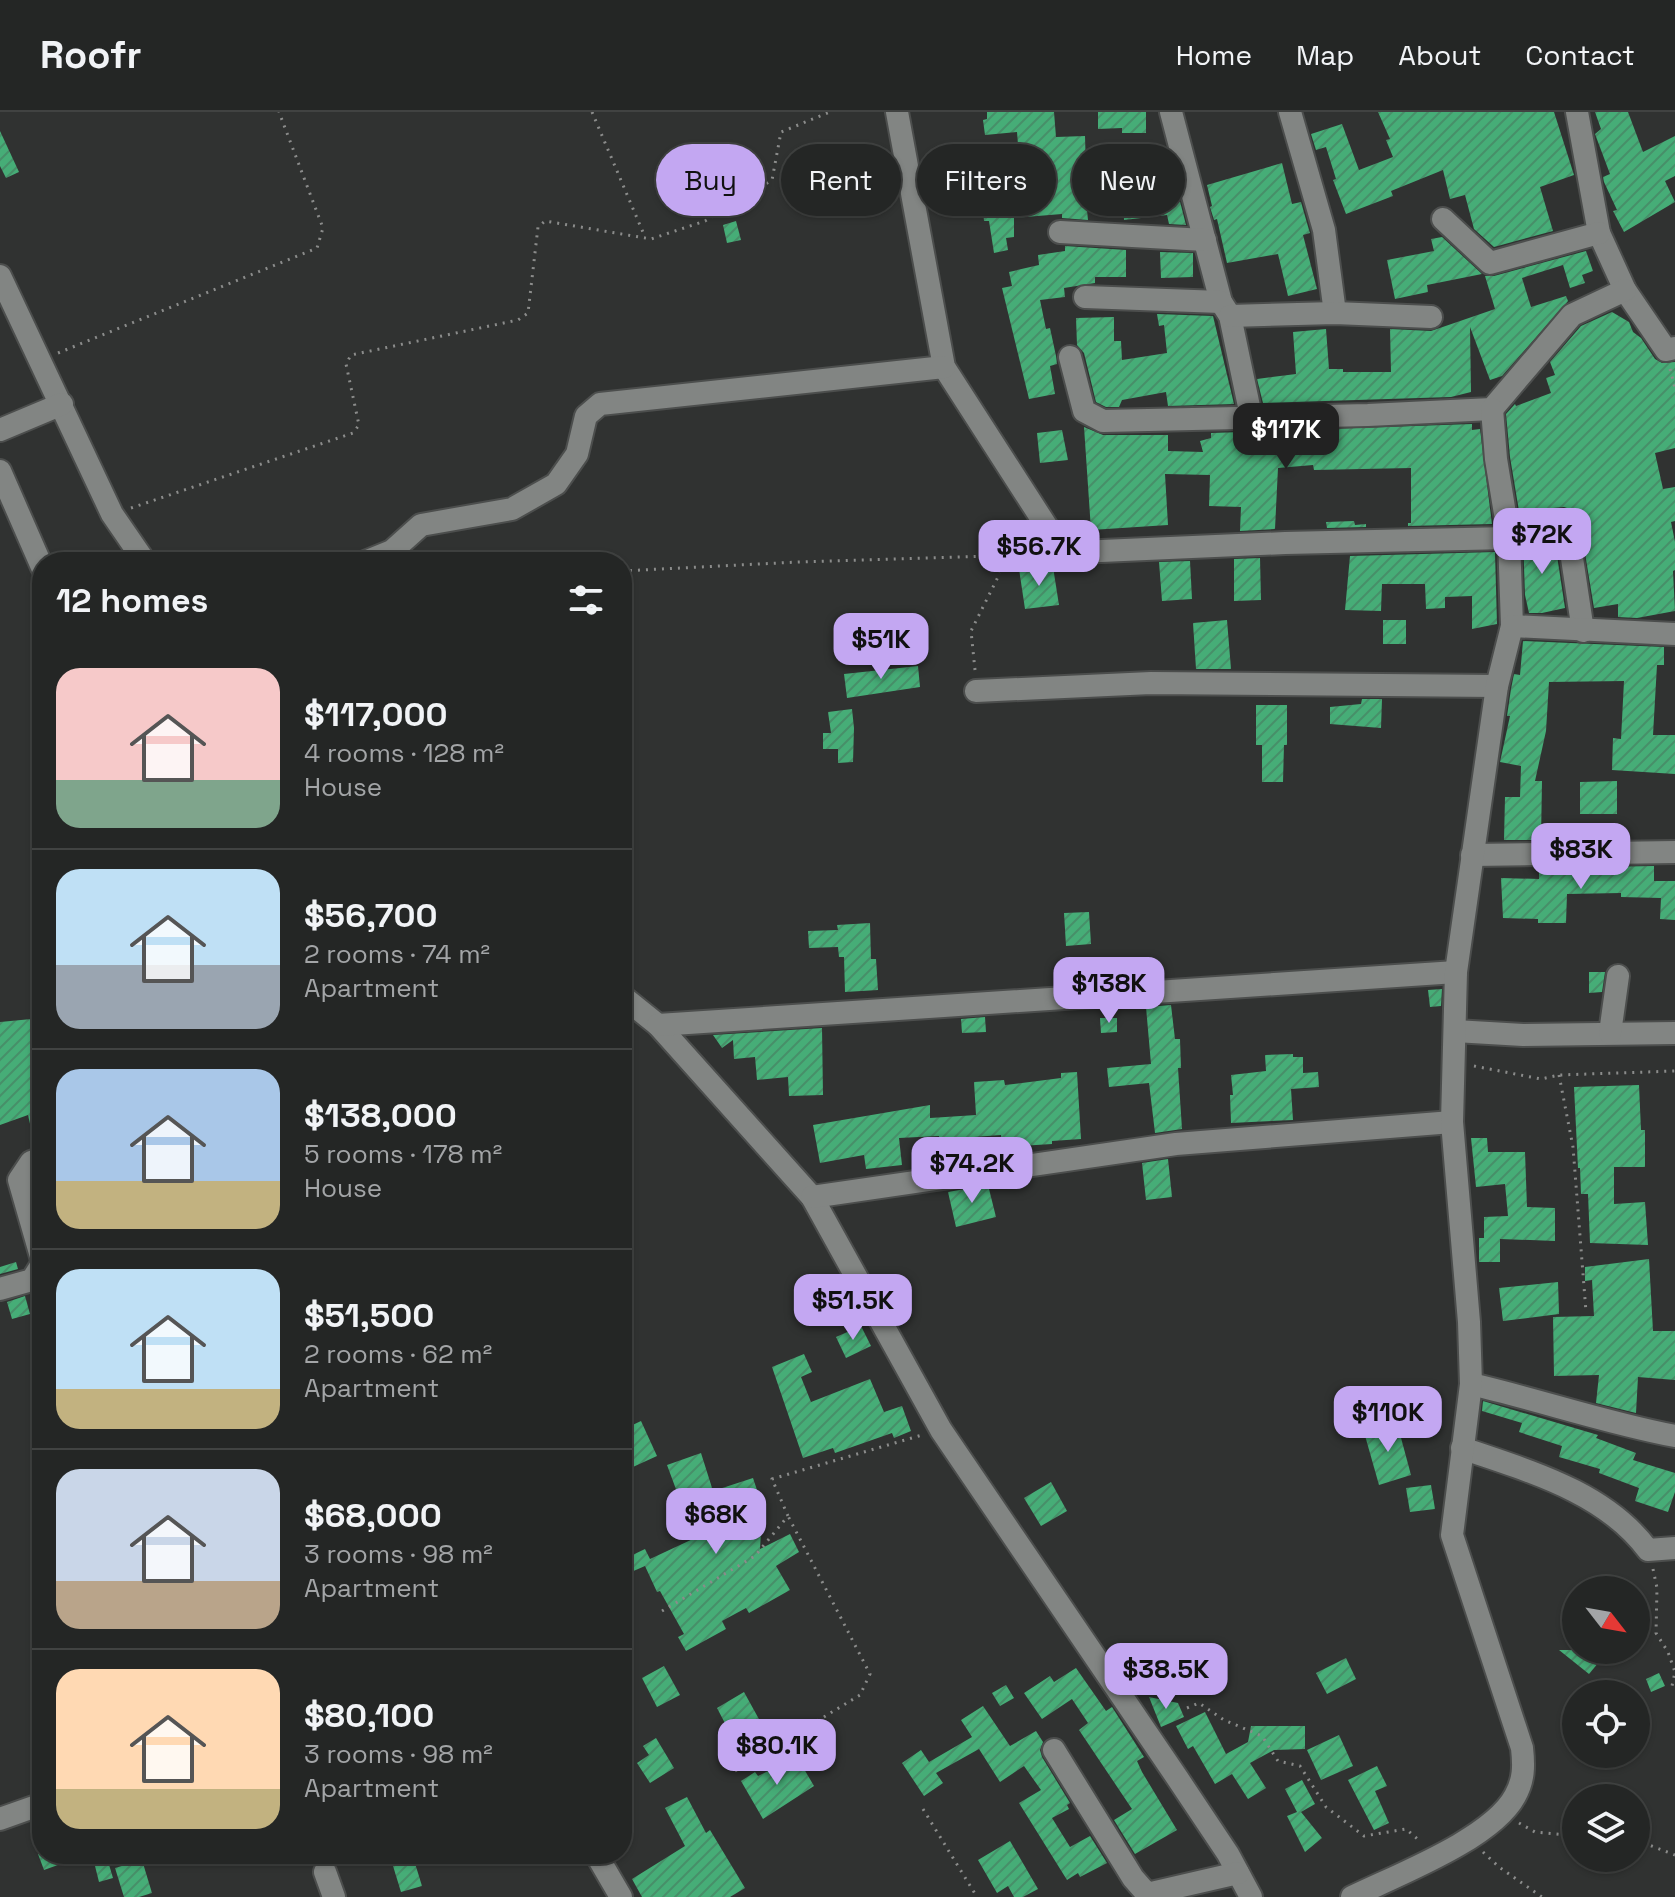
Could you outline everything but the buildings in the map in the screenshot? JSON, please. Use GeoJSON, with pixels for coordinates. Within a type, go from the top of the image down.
{"type":"FeatureCollection","features":[{"type":"Feature","properties":{"kind":"street"},"geometry":{"type":"LineString","coordinates":[[897,112],[944,367],[1063,552]]}},
{"type":"Feature","properties":{"kind":"street"},"geometry":{"type":"LineString","coordinates":[[1171,112],[1226,309],[1251,416]]}},
{"type":"Feature","properties":{"kind":"street"},"geometry":{"type":"LineString","coordinates":[[1290,112],[1324,230],[1335,313]]}},
{"type":"Feature","properties":{"kind":"street"},"geometry":{"type":"LineString","coordinates":[[1577,112],[1599,233],[1625,290],[1666,350],[1675,348]]}},
{"type":"Feature","properties":{"kind":"street"},"geometry":{"type":"LineString","coordinates":[[1443,219],[1490,263],[1599,233]]}},
{"type":"Feature","properties":{"kind":"street"},"geometry":{"type":"LineString","coordinates":[[1060,232],[1205,240]]}},
{"type":"Feature","properties":{"kind":"street"},"geometry":{"type":"LineString","coordinates":[[0,276],[112,514],[138,552]]}},
{"type":"Feature","properties":{"kind":"street"},"geometry":{"type":"LineString","coordinates":[[1352,1897],[1469,1838],[1502,1813],[1514,1799],[1523,1775],[1522,1748],[1452,1535],[1471,1384],[1469,1322],[1452,1122],[1456,972],[1497,686],[1512,626],[1507,532],[1492,409],[1572,315],[1625,290]]}},
{"type":"Feature","properties":{"kind":"street"},"geometry":{"type":"LineString","coordinates":[[1085,297],[1226,309],[1431,317]]}},
{"type":"Feature","properties":{"kind":"street"},"geometry":{"type":"LineString","coordinates":[[1070,357],[1084,411],[1103,421],[1492,409]]}},
{"type":"Feature","properties":{"kind":"street"},"geometry":{"type":"LineString","coordinates":[[390,552],[421,525],[512,509],[556,484],[577,454],[586,416],[600,404],[944,367]]}},
{"type":"Feature","properties":{"kind":"street"},"geometry":{"type":"LineString","coordinates":[[0,430],[62,404]]}},
{"type":"Feature","properties":{"kind":"street"},"geometry":{"type":"LineString","coordinates":[[0,471],[35,552]]}},
{"type":"Feature","properties":{"kind":"street"},"geometry":{"type":"LineString","coordinates":[[1009,555],[1507,532],[1564,521],[1583,631]]}},
{"type":"Feature","properties":{"kind":"street"},"geometry":{"type":"LineString","coordinates":[[1512,626],[1675,634]]}},
{"type":"Feature","properties":{"kind":"street"},"geometry":{"type":"LineString","coordinates":[[976,691],[1151,683],[1497,686]]}},
{"type":"Feature","properties":{"kind":"street"},"geometry":{"type":"LineString","coordinates":[[1472,855],[1675,852]]}},
{"type":"Feature","properties":{"kind":"street"},"geometry":{"type":"LineString","coordinates":[[658,1025],[1456,972]]}},
{"type":"Feature","properties":{"kind":"street"},"geometry":{"type":"LineString","coordinates":[[1610,1033],[1618,976]]}},
{"type":"Feature","properties":{"kind":"street"},"geometry":{"type":"LineString","coordinates":[[632,1004],[658,1025],[812,1197],[941,1430],[1178,1779],[1251,1897]]}},
{"type":"Feature","properties":{"kind":"street"},"geometry":{"type":"LineString","coordinates":[[1455,1031],[1523,1035],[1675,1033]]}},
{"type":"Feature","properties":{"kind":"street"},"geometry":{"type":"LineString","coordinates":[[812,1197],[1176,1144],[1452,1122]]}},
{"type":"Feature","properties":{"kind":"street"},"geometry":{"type":"LineString","coordinates":[[32,1162],[19,1180],[32,1226]]}},
{"type":"Feature","properties":{"kind":"street"},"geometry":{"type":"LineString","coordinates":[[0,1289],[32,1280]]}},
{"type":"Feature","properties":{"kind":"street"},"geometry":{"type":"LineString","coordinates":[[1471,1384],[1549,1403],[1623,1426],[1675,1436]]}},
{"type":"Feature","properties":{"kind":"street"},"geometry":{"type":"LineString","coordinates":[[1462,1448],[1556,1482],[1598,1505],[1637,1535],[1648,1550],[1675,1548]]}},
{"type":"Feature","properties":{"kind":"street"},"geometry":{"type":"LineString","coordinates":[[1054,1750],[1133,1878],[1147,1894],[1238,1873]]}},
{"type":"Feature","properties":{"kind":"street"},"geometry":{"type":"LineString","coordinates":[[0,1819],[32,1808]]}},
{"type":"Feature","properties":{"kind":"street"},"geometry":{"type":"LineString","coordinates":[[602,1864],[621,1897]]}},
{"type":"Feature","properties":{"kind":"street"},"geometry":{"type":"LineString","coordinates":[[325,1872],[334,1897]]}},
{"type":"Feature","properties":{"kind":"path"},"geometry":{"type":"LineString","coordinates":[[40,360],[317,248],[323,228],[279,112]]}},
{"type":"Feature","properties":{"kind":"path"},"geometry":{"type":"LineString","coordinates":[[592,112],[645,238]]}},
{"type":"Feature","properties":{"kind":"path"},"geometry":{"type":"LineString","coordinates":[[112,514],[353,433],[359,425],[346,364],[351,355],[518,320],[528,313],[538,227],[545,221],[645,238],[670,234],[705,221],[772,180],[781,132],[830,112]]}},
{"type":"Feature","properties":{"kind":"path"},"geometry":{"type":"LineString","coordinates":[[632,570],[1009,555],[971,631],[976,691]]}},
{"type":"Feature","properties":{"kind":"path"},"geometry":{"type":"LineString","coordinates":[[1454,1063],[1541,1079],[1559,1075],[1675,1071]]}},
{"type":"Feature","properties":{"kind":"path"},"geometry":{"type":"LineString","coordinates":[[1559,1075],[1573,1147],[1586,1312]]}},
{"type":"Feature","properties":{"kind":"path"},"geometry":{"type":"LineString","coordinates":[[735,1771],[860,1695],[870,1674],[772,1479],[941,1430]]}},
{"type":"Feature","properties":{"kind":"path"},"geometry":{"type":"LineString","coordinates":[[662,1611],[755,1556],[788,1516]]}},
{"type":"Feature","properties":{"kind":"path"},"geometry":{"type":"LineString","coordinates":[[1648,1550],[1657,1588],[1656,1633],[1668,1652],[1675,1672],[1672,1686]]}},
{"type":"Feature","properties":{"kind":"path"},"geometry":{"type":"LineString","coordinates":[[1668,1652],[1675,1650]]}},
{"type":"Feature","properties":{"kind":"path"},"geometry":{"type":"LineString","coordinates":[[1187,1708],[1199,1703],[1224,1720],[1262,1736],[1278,1761],[1300,1766],[1326,1807],[1364,1836],[1406,1829],[1437,1855]]}},
{"type":"Feature","properties":{"kind":"path"},"geometry":{"type":"LineString","coordinates":[[923,1809],[977,1897]]}},
{"type":"Feature","properties":{"kind":"path"},"geometry":{"type":"LineString","coordinates":[[1502,1813],[1535,1832],[1562,1835]]}},
{"type":"Feature","properties":{"kind":"path"},"geometry":{"type":"LineString","coordinates":[[1469,1838],[1499,1867],[1542,1897]]}},
{"type":"Feature","properties":{"kind":"path"},"geometry":{"type":"LineString","coordinates":[[1650,1845],[1675,1855]]}}]}
